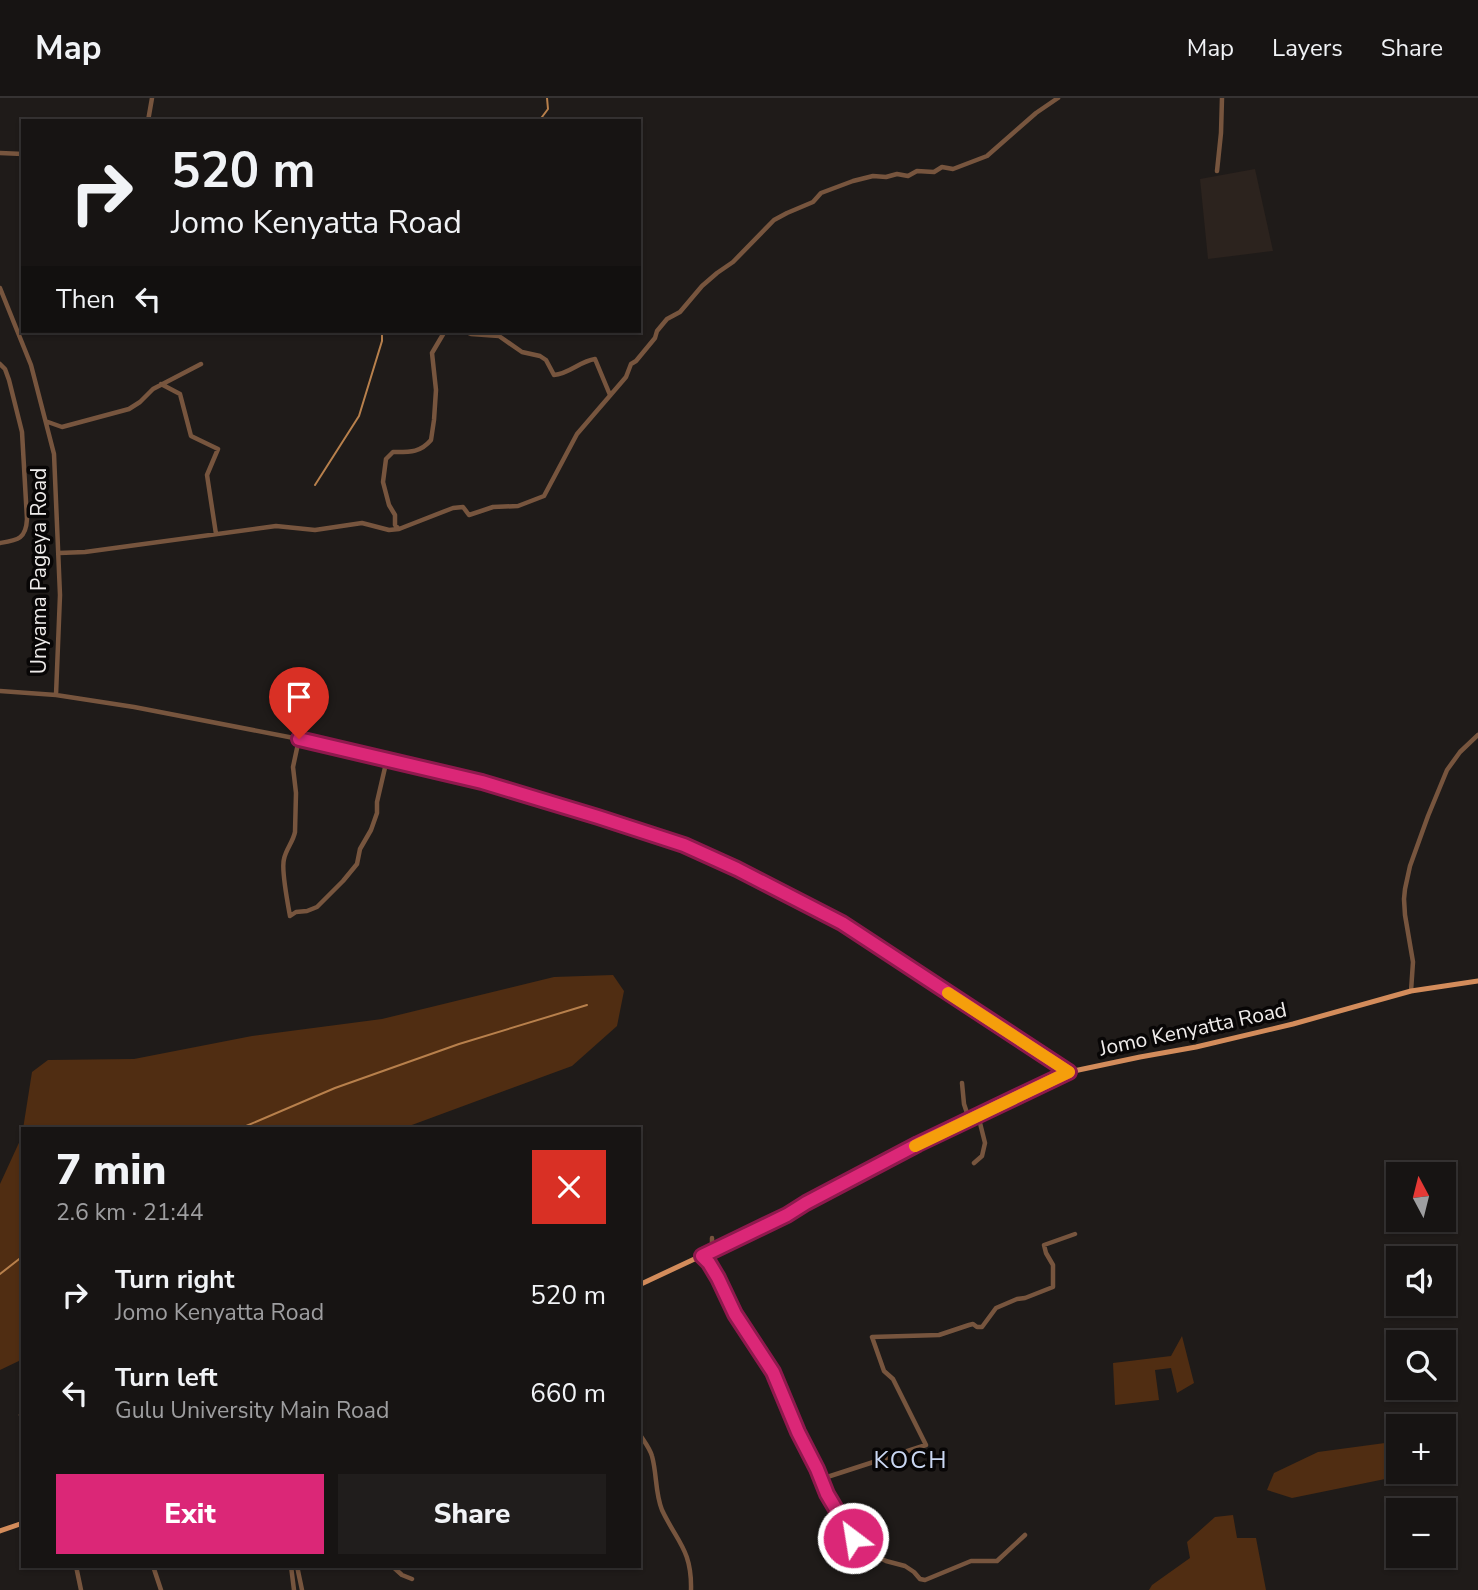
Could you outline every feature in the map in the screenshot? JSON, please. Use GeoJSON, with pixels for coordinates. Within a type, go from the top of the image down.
{"type":"FeatureCollection","features":[{"type":"Feature","properties":{"kind":"main road","name":"Jomo Kenyatta Road"},"geometry":{"type":"LineString","coordinates":[[641,1284],[777,1220],[918,1144],[1069,1072],[1196,1047],[1293,1024],[1411,991],[1478,981]]}},
{"type":"Feature","properties":{"kind":"main road"},"geometry":{"type":"LineString","coordinates":[[0,1531],[21,1524]]}},
{"type":"Feature","properties":{"kind":"street"},"geometry":{"type":"LineString","coordinates":[[148,119],[152,98]]}},
{"type":"Feature","properties":{"kind":"street"},"geometry":{"type":"LineString","coordinates":[[59,552],[85,552],[276,526],[315,530],[362,523],[389,530],[399,529],[453,508],[463,507],[469,515],[493,507],[518,506],[544,496],[577,434],[626,377],[631,364],[655,338],[667,319],[680,312],[702,286],[733,262],[774,220],[813,202],[821,193],[853,181],[873,176],[908,176],[917,171],[934,172],[942,167],[953,169],[987,156],[1036,113],[1058,98]]}},
{"type":"Feature","properties":{"kind":"street"},"geometry":{"type":"LineString","coordinates":[[1217,170],[1222,98]]}},
{"type":"Feature","properties":{"kind":"street"},"geometry":{"type":"LineString","coordinates":[[0,153],[21,154]]}},
{"type":"Feature","properties":{"kind":"street","name":"Unyama Pageya Road"},"geometry":{"type":"LineString","coordinates":[[0,288],[32,365],[54,454],[60,595],[56,695]]}},
{"type":"Feature","properties":{"kind":"street"},"geometry":{"type":"LineString","coordinates":[[399,529],[395,525],[395,515],[383,487],[386,459],[393,452],[419,450],[431,440],[436,390],[432,354],[444,333]]}},
{"type":"Feature","properties":{"kind":"street"},"geometry":{"type":"LineString","coordinates":[[469,333],[499,336],[522,352],[540,356],[546,360],[554,375],[571,371],[595,359],[610,395]]}},
{"type":"Feature","properties":{"kind":"street"},"geometry":{"type":"LineString","coordinates":[[0,364],[9,380],[22,432],[27,519],[22,537],[0,543]]}},
{"type":"Feature","properties":{"kind":"street"},"geometry":{"type":"LineString","coordinates":[[47,422],[62,427],[122,411],[140,402],[160,384],[201,364]]}},
{"type":"Feature","properties":{"kind":"street"},"geometry":{"type":"LineString","coordinates":[[160,384],[180,394],[191,436],[218,449],[206,475],[216,534]]}},
{"type":"Feature","properties":{"kind":"street"},"geometry":{"type":"LineString","coordinates":[[0,691],[56,695],[299,739],[482,782],[684,845],[842,923],[1069,1072]]}},
{"type":"Feature","properties":{"kind":"street"},"geometry":{"type":"LineString","coordinates":[[1411,991],[1413,962],[1404,899],[1410,866],[1447,770],[1460,752],[1478,735]]}},
{"type":"Feature","properties":{"kind":"street"},"geometry":{"type":"LineString","coordinates":[[299,739],[293,767],[296,793],[295,832],[283,860],[290,916],[317,907],[357,864],[360,849],[377,813],[387,759]]}},
{"type":"Feature","properties":{"kind":"street"},"geometry":{"type":"LineString","coordinates":[[962,1083],[964,1104],[970,1119]]}},
{"type":"Feature","properties":{"kind":"street"},"geometry":{"type":"LineString","coordinates":[[974,1163],[982,1156],[985,1143],[978,1115]]}},
{"type":"Feature","properties":{"kind":"street"},"geometry":{"type":"LineString","coordinates":[[821,1479],[926,1445],[893,1379],[884,1371],[872,1337],[940,1335],[973,1324],[982,1327],[996,1308],[1053,1287],[1054,1265],[1044,1245],[1074,1234]]}},
{"type":"Feature","properties":{"kind":"street"},"geometry":{"type":"LineString","coordinates":[[712,1238],[712,1250]]}},
{"type":"Feature","properties":{"kind":"street"},"geometry":{"type":"LineString","coordinates":[[702,1256],[709,1263],[735,1314],[773,1372],[829,1497],[853,1538],[867,1554],[905,1566],[922,1580],[971,1561],[998,1561],[1025,1535]]}},
{"type":"Feature","properties":{"kind":"street"},"geometry":{"type":"LineString","coordinates":[[641,1436],[652,1454],[662,1510],[684,1548],[689,1563],[691,1590]]}},
{"type":"Feature","properties":{"kind":"street"},"geometry":{"type":"LineString","coordinates":[[76,1568],[81,1590]]}},
{"type":"Feature","properties":{"kind":"street"},"geometry":{"type":"LineString","coordinates":[[154,1568],[161,1590]]}},
{"type":"Feature","properties":{"kind":"street"},"geometry":{"type":"LineString","coordinates":[[291,1568],[294,1590]]}},
{"type":"Feature","properties":{"kind":"street"},"geometry":{"type":"LineString","coordinates":[[298,1568],[303,1590]]}},
{"type":"Feature","properties":{"kind":"street"},"geometry":{"type":"LineString","coordinates":[[393,1568],[412,1579]]}},
{"type":"Feature","properties":{"kind":"shaded area"},"geometry":{"type":"Polygon","coordinates":[[[1255,169],[1273,251],[1208,259],[1200,179],[1255,169]]]}},
{"type":"Feature","properties":{"kind":"shaded area"},"geometry":{"type":"Polygon","coordinates":[[[613,975],[624,991],[617,1026],[572,1066],[406,1127],[23,1127],[32,1072],[48,1060],[134,1059],[252,1036],[382,1019],[554,977],[613,975]]]}},
{"type":"Feature","properties":{"kind":"shaded area"},"geometry":{"type":"Polygon","coordinates":[[[21,1138],[21,1360],[0,1370],[0,1184],[21,1138]]]}},
{"type":"Feature","properties":{"kind":"shaded area"},"geometry":{"type":"Polygon","coordinates":[[[1182,1336],[1194,1383],[1177,1393],[1171,1368],[1155,1370],[1159,1400],[1115,1405],[1113,1363],[1171,1356],[1182,1336]]]}},
{"type":"Feature","properties":{"kind":"shaded area"},"geometry":{"type":"Polygon","coordinates":[[[1385,1443],[1386,1479],[1292,1498],[1267,1490],[1274,1473],[1318,1452],[1385,1443]]]}},
{"type":"Feature","properties":{"kind":"shaded area"},"geometry":{"type":"Polygon","coordinates":[[[1233,1515],[1237,1538],[1256,1538],[1266,1590],[1149,1590],[1190,1558],[1187,1542],[1215,1517],[1233,1515]]]}},
{"type":"Feature","properties":{"kind":"waterway"},"geometry":{"type":"LineString","coordinates":[[540,119],[548,109],[547,98]]}},
{"type":"Feature","properties":{"kind":"waterway"},"geometry":{"type":"LineString","coordinates":[[315,485],[359,416],[382,341],[382,333]]}},
{"type":"Feature","properties":{"kind":"waterway"},"geometry":{"type":"LineString","coordinates":[[244,1127],[335,1088],[459,1044],[587,1005]]}},
{"type":"Feature","properties":{"kind":"waterway"},"geometry":{"type":"LineString","coordinates":[[0,1274],[21,1258]]}},
{"type":"Feature","properties":{"kind":"slow traffic"},"geometry":{"type":"LineString","coordinates":[[915,1146],[1069,1072],[948,993]]}},
{"type":"Feature","properties":{"kind":"district","name":"KOCH"},"geometry":{"type":"Point","coordinates":[911,1460]}},
{"type":"Feature","properties":{"kind":"route"},"geometry":{"type":"LineString","coordinates":[[299,739],[482,782],[684,845],[842,923],[1069,1072],[918,1144],[787,1215],[702,1256],[718,1278],[754,1346],[773,1372],[827,1494],[853,1538]]}}]}
